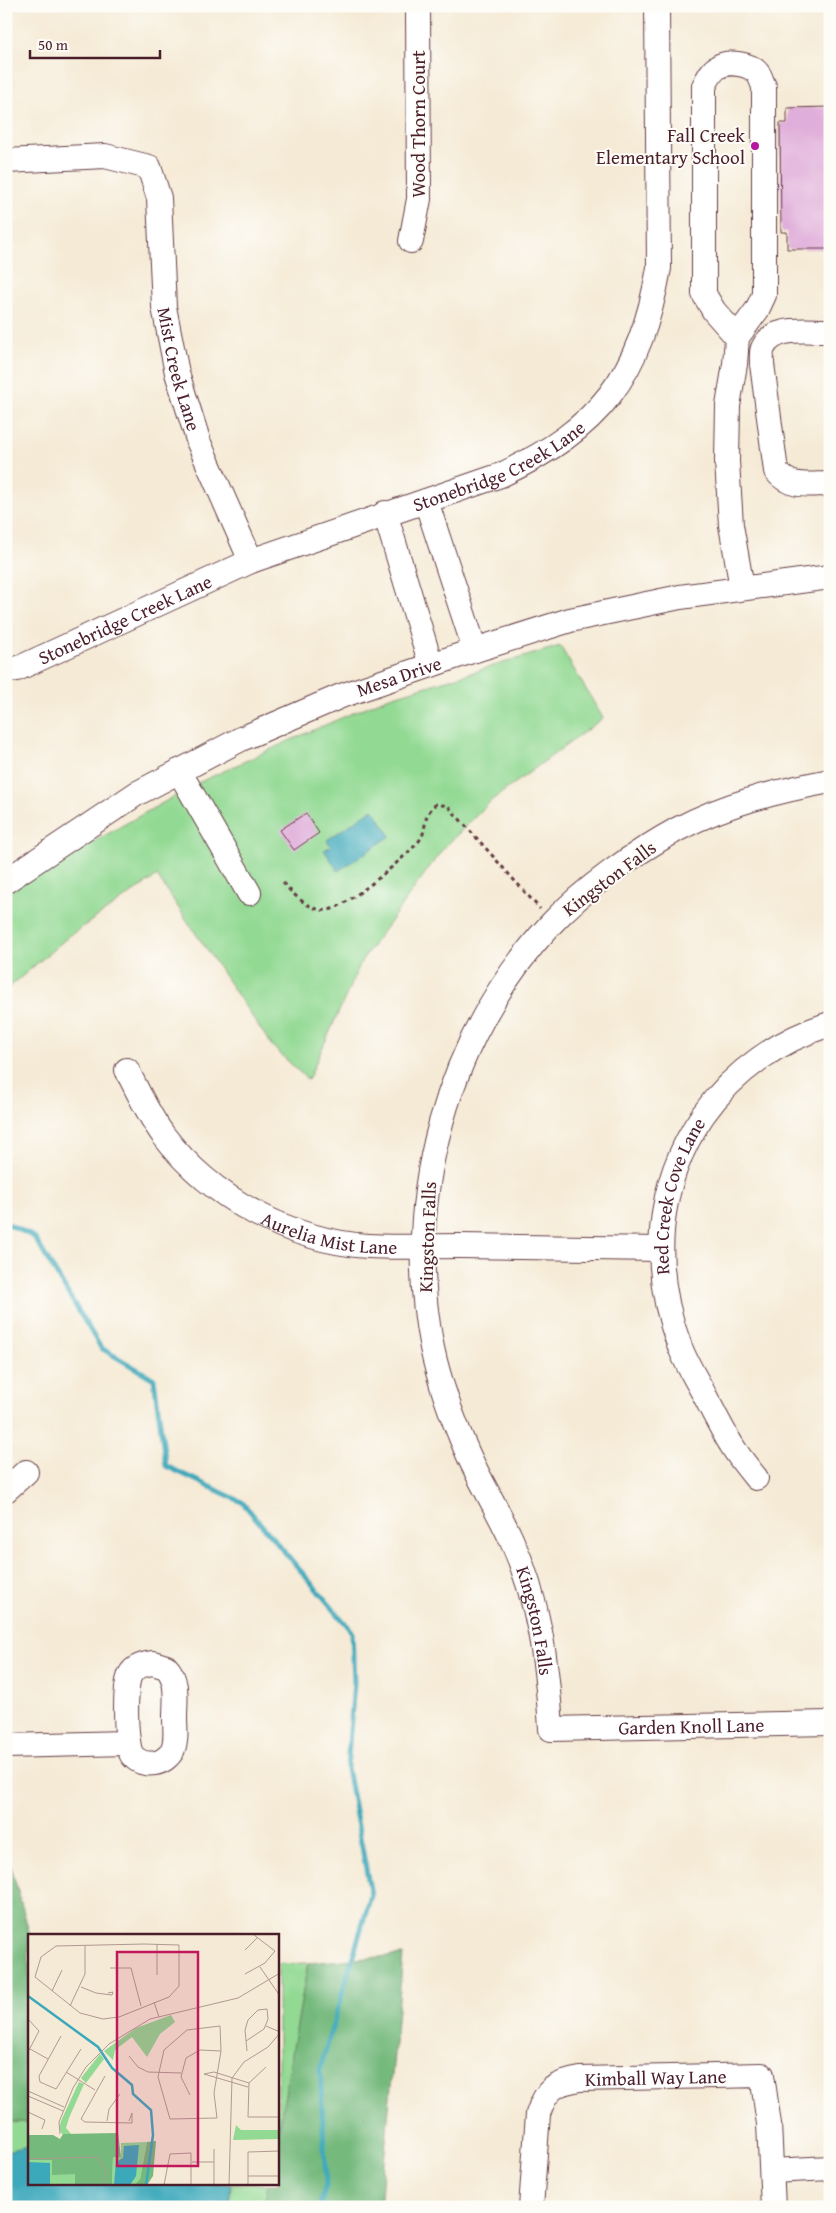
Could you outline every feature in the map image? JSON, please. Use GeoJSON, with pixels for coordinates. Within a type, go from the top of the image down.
{"type":"FeatureCollection","features":[{"type":"Feature","properties":{"kind":"street","name":"Wood Thorn Court"},"geometry":{"type":"LineString","coordinates":[[411,240],[419,199],[418,6]]}},
{"type":"Feature","properties":{"kind":"street","name":"Stonebridge Creek Lane"},"geometry":{"type":"LineString","coordinates":[[6,671],[17,669],[251,561],[501,474],[535,458],[569,436],[597,412],[620,380],[639,345],[652,307],[659,268],[657,6]]}},
{"type":"Feature","properties":{"kind":"street"},"geometry":{"type":"LineString","coordinates":[[737,337],[714,311],[704,294],[704,86],[710,75],[720,66],[733,64],[749,66],[759,74],[764,86],[764,295],[757,310],[737,337],[736,364],[728,406],[727,461],[731,525],[742,588]]}},
{"type":"Feature","properties":{"kind":"street","name":"Mist Creek Lane"},"geometry":{"type":"LineString","coordinates":[[6,161],[105,156],[150,167],[159,198],[164,307],[177,373],[199,443],[251,561]]}},
{"type":"Feature","properties":{"kind":"street"},"geometry":{"type":"LineString","coordinates":[[830,332],[783,332],[770,338],[763,349],[762,364],[776,470],[784,480],[794,484],[830,484]]}},
{"type":"Feature","properties":{"kind":"street"},"geometry":{"type":"LineString","coordinates":[[426,501],[475,650]]}},
{"type":"Feature","properties":{"kind":"street"},"geometry":{"type":"LineString","coordinates":[[385,513],[431,665]]}},
{"type":"Feature","properties":{"kind":"street","name":"Mesa Drive"},"geometry":{"type":"LineString","coordinates":[[6,881],[136,794],[241,740],[341,696],[570,620],[680,597],[830,577]]}},
{"type":"Feature","properties":{"kind":"street"},"geometry":{"type":"LineString","coordinates":[[179,772],[249,893]]}},
{"type":"Feature","properties":{"kind":"street","name":"Kingston Falls"},"geometry":{"type":"LineString","coordinates":[[552,1729],[547,1664],[535,1603],[512,1540],[469,1456],[448,1408],[432,1349],[424,1294],[423,1246],[427,1189],[434,1145],[449,1094],[465,1055],[490,1007],[518,963],[552,923],[632,856],[680,828],[727,808],[778,791],[830,781]]}},
{"type":"Feature","properties":{"kind":"street","name":"Red Creek Cove Lane"},"geometry":{"type":"LineString","coordinates":[[756,1478],[732,1446],[680,1348],[664,1287],[660,1249],[663,1216],[671,1178],[689,1136],[718,1094],[760,1057],[804,1033],[830,1024]]}},
{"type":"Feature","properties":{"kind":"street","name":"Aurelia Mist Lane"},"geometry":{"type":"LineString","coordinates":[[127,1070],[164,1136],[212,1185],[245,1207],[276,1223],[317,1238],[367,1246],[660,1249]]}},
{"type":"Feature","properties":{"kind":"street"},"geometry":{"type":"LineString","coordinates":[[6,1490],[26,1472]]}},
{"type":"Feature","properties":{"kind":"street","name":"Garden Knoll Lane"},"geometry":{"type":"LineString","coordinates":[[552,1729],[830,1723]]}},
{"type":"Feature","properties":{"kind":"street"},"geometry":{"type":"LineString","coordinates":[[6,1746],[127,1743]]}},
{"type":"Feature","properties":{"kind":"street","name":"Kimball Way Lane"},"geometry":{"type":"LineString","coordinates":[[531,2207],[538,2114],[542,2101],[550,2089],[564,2081],[580,2079],[762,2075],[769,2124],[772,2171]]}},
{"type":"Feature","properties":{"kind":"street"},"geometry":{"type":"LineString","coordinates":[[773,2207],[772,2171],[830,2168]]}},
{"type":"Feature","properties":{"kind":"path"},"geometry":{"type":"LineString","coordinates":[[283,883],[296,897],[310,905],[327,910],[345,904],[411,850],[421,839],[428,811],[436,804],[448,806],[552,923]]}},
{"type":"Feature","properties":{"kind":"green space"},"geometry":{"type":"Polygon","coordinates":[[[560,646],[603,718],[492,800],[442,850],[362,960],[308,1080],[272,1046],[157,876],[69,936],[6,990],[6,894],[52,865],[200,782],[387,698],[560,646]]]}},
{"type":"Feature","properties":{"kind":"green space"},"geometry":{"type":"Polygon","coordinates":[[[6,1866],[11,1866],[30,1934],[28,1934],[28,2122],[6,2122],[6,1866]]]}},
{"type":"Feature","properties":{"kind":"green space"},"geometry":{"type":"Polygon","coordinates":[[[403,1955],[380,2207],[264,2207],[268,2186],[279,2186],[279,2128],[308,1963],[403,1955]]]}},
{"type":"Feature","properties":{"kind":"green space"},"geometry":{"type":"Polygon","coordinates":[[[308,1963],[279,2128],[279,1964],[308,1963]]]}},
{"type":"Feature","properties":{"kind":"green space"},"geometry":{"type":"Polygon","coordinates":[[[6,2122],[28,2122],[28,2186],[268,2186],[264,2207],[6,2207],[6,2122]]]}},
{"type":"Feature","properties":{"kind":"water"},"geometry":{"type":"Polygon","coordinates":[[[373,809],[391,836],[338,871],[324,850],[331,846],[327,840],[373,809]]]}},
{"type":"Feature","properties":{"kind":"water"},"geometry":{"type":"Polygon","coordinates":[[[28,2146],[28,2186],[231,2186],[229,2207],[6,2207],[6,2151],[28,2146]]]}},
{"type":"Feature","properties":{"kind":"building"},"geometry":{"type":"Polygon","coordinates":[[[830,107],[830,249],[787,249],[787,232],[781,232],[780,123],[787,123],[787,108],[830,107]]]}},
{"type":"Feature","properties":{"kind":"building"},"geometry":{"type":"Polygon","coordinates":[[[306,813],[319,833],[294,850],[280,830],[306,813]]]}},
{"type":"Feature","properties":{"kind":"waterway"},"geometry":{"type":"LineString","coordinates":[[6,1223],[34,1237],[101,1348],[154,1379],[166,1466],[242,1502],[352,1631],[354,1683],[347,1768],[371,1895],[320,2069],[326,2184],[320,2207]]}},
{"type":"Feature","properties":{"kind":"place","name":"Fall Creek Elementary School"},"geometry":{"type":"Point","coordinates":[755,146]}}]}
